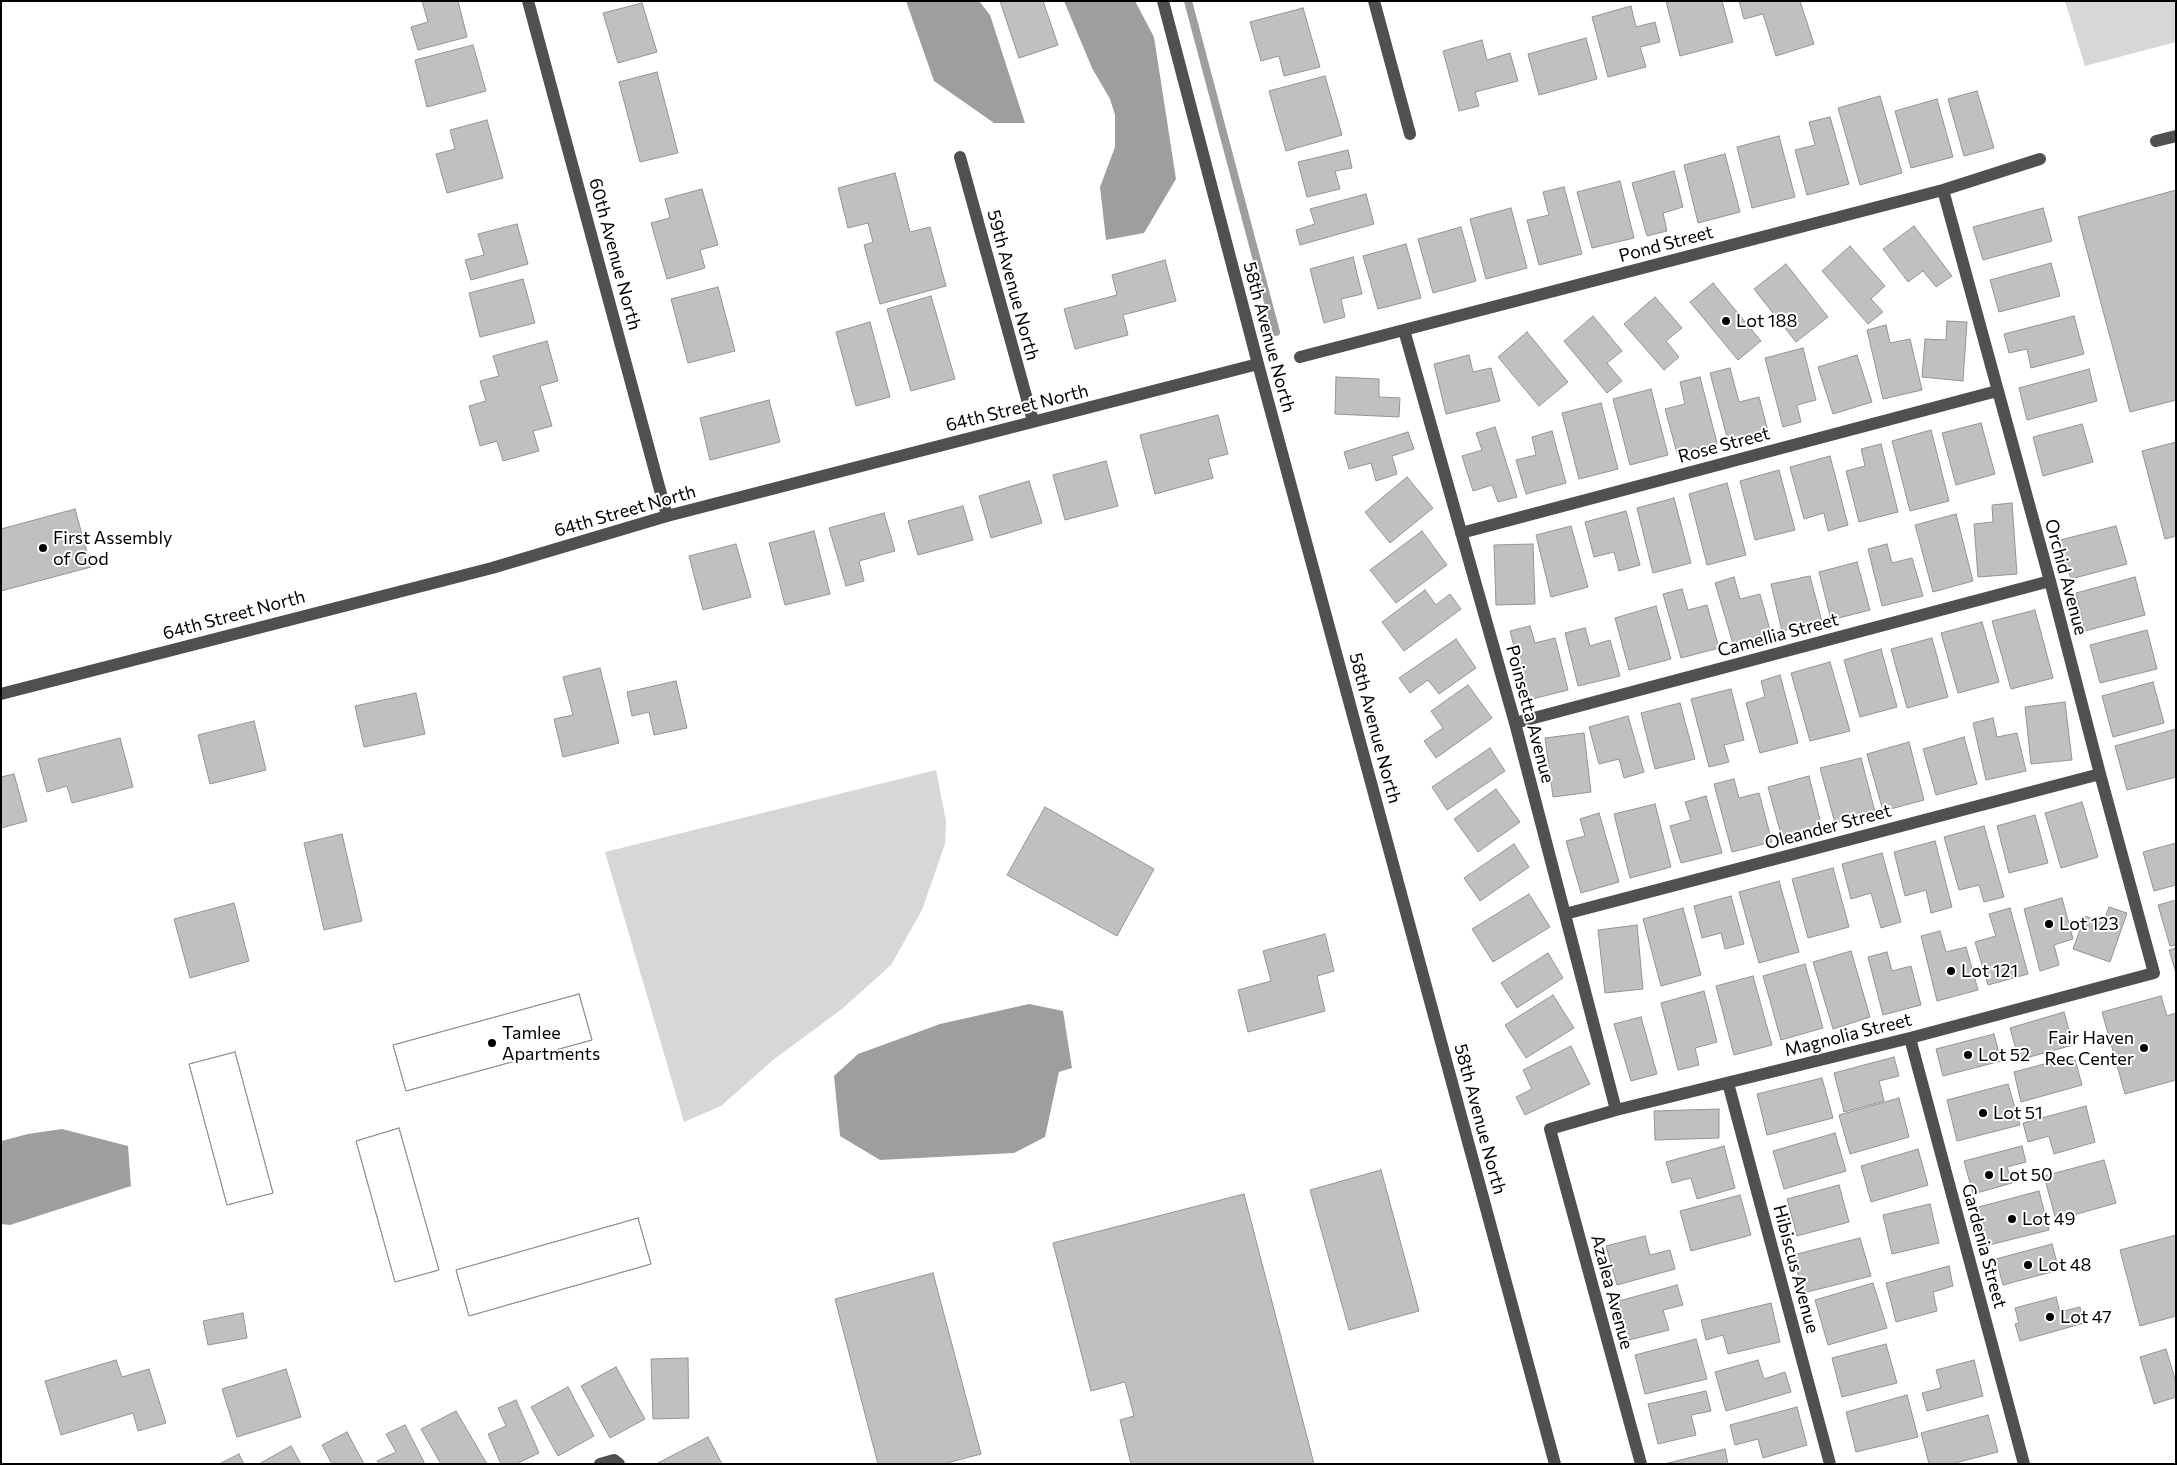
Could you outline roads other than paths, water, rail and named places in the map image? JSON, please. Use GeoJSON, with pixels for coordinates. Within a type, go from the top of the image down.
{"type":"FeatureCollection","features":[{"type":"Feature","properties":{"kind":"street","name":"60th Avenue North"},"geometry":{"type":"LineString","coordinates":[[528,1],[667,516]]}},
{"type":"Feature","properties":{"kind":"street","name":"58th Avenue North"},"geometry":{"type":"LineString","coordinates":[[1163,1],[1258,364],[1555,1464]]}},
{"type":"Feature","properties":{"kind":"street"},"geometry":{"type":"LineString","coordinates":[[1378,2],[1410,134]]}},
{"type":"Feature","properties":{"kind":"street"},"geometry":{"type":"LineString","coordinates":[[2156,141],[2176,136]]}},
{"type":"Feature","properties":{"kind":"street","name":"59th Avenue North"},"geometry":{"type":"LineString","coordinates":[[960,157],[1032,421]]}},
{"type":"Feature","properties":{"kind":"street","name":"Pond Street"},"geometry":{"type":"LineString","coordinates":[[1300,357],[1943,190],[2040,159]]}},
{"type":"Feature","properties":{"kind":"street","name":"Orchid Avenue"},"geometry":{"type":"LineString","coordinates":[[1943,190],[2050,581],[2154,973]]}},
{"type":"Feature","properties":{"kind":"street","name":"Poinsetta Avenue"},"geometry":{"type":"LineString","coordinates":[[1404,330],[1515,723],[1616,1110]]}},
{"type":"Feature","properties":{"kind":"street","name":"64th Street North"},"geometry":{"type":"LineString","coordinates":[[1,694],[492,568],[667,516],[1258,364]]}},
{"type":"Feature","properties":{"kind":"street","name":"Rose Street"},"geometry":{"type":"LineString","coordinates":[[1461,533],[1997,391]]}},
{"type":"Feature","properties":{"kind":"street","name":"Camellia Street"},"geometry":{"type":"LineString","coordinates":[[1515,723],[2050,581]]}},
{"type":"Feature","properties":{"kind":"street","name":"Oleander Street"},"geometry":{"type":"LineString","coordinates":[[1565,914],[2100,774]]}},
{"type":"Feature","properties":{"kind":"street","name":"Magnolia Street"},"geometry":{"type":"LineString","coordinates":[[1550,1129],[1616,1110],[1910,1038],[2154,973]]}},
{"type":"Feature","properties":{"kind":"street","name":"Gardenia Street"},"geometry":{"type":"LineString","coordinates":[[1910,1038],[2024,1464]]}},
{"type":"Feature","properties":{"kind":"street","name":"Hibiscus Avenue"},"geometry":{"type":"LineString","coordinates":[[1728,1083],[1830,1464]]}},
{"type":"Feature","properties":{"kind":"street","name":"Azalea Avenue"},"geometry":{"type":"LineString","coordinates":[[1550,1129],[1640,1464]]}},
{"type":"Feature","properties":{"kind":"street"},"geometry":{"type":"LineString","coordinates":[[600,1464],[617,1462]]}},
{"type":"Feature","properties":{"kind":"waterway"},"geometry":{"type":"LineString","coordinates":[[1188,1],[1276,332]]}},
{"type":"Feature","properties":{"kind":"place","name":"Lot 188"},"geometry":{"type":"Point","coordinates":[1726,321]}},
{"type":"Feature","properties":{"kind":"place","name":"First Assembly of God"},"geometry":{"type":"Point","coordinates":[43,548]}},
{"type":"Feature","properties":{"kind":"place","name":"Lot 123"},"geometry":{"type":"Point","coordinates":[2049,924]}},
{"type":"Feature","properties":{"kind":"place","name":"Lot 121"},"geometry":{"type":"Point","coordinates":[1951,971]}},
{"type":"Feature","properties":{"kind":"place","name":"Tamlee Apartments"},"geometry":{"type":"Point","coordinates":[492,1043]}},
{"type":"Feature","properties":{"kind":"place","name":"Fair Haven Rec Center"},"geometry":{"type":"Point","coordinates":[2144,1048]}},
{"type":"Feature","properties":{"kind":"place","name":"Lot 52"},"geometry":{"type":"Point","coordinates":[1968,1055]}},
{"type":"Feature","properties":{"kind":"place","name":"Lot 51"},"geometry":{"type":"Point","coordinates":[1983,1113]}},
{"type":"Feature","properties":{"kind":"place","name":"Lot 50"},"geometry":{"type":"Point","coordinates":[1989,1175]}},
{"type":"Feature","properties":{"kind":"place","name":"Lot 49"},"geometry":{"type":"Point","coordinates":[2012,1219]}},
{"type":"Feature","properties":{"kind":"place","name":"Lot 48"},"geometry":{"type":"Point","coordinates":[2028,1265]}},
{"type":"Feature","properties":{"kind":"place","name":"Lot 47"},"geometry":{"type":"Point","coordinates":[2050,1317]}}]}
